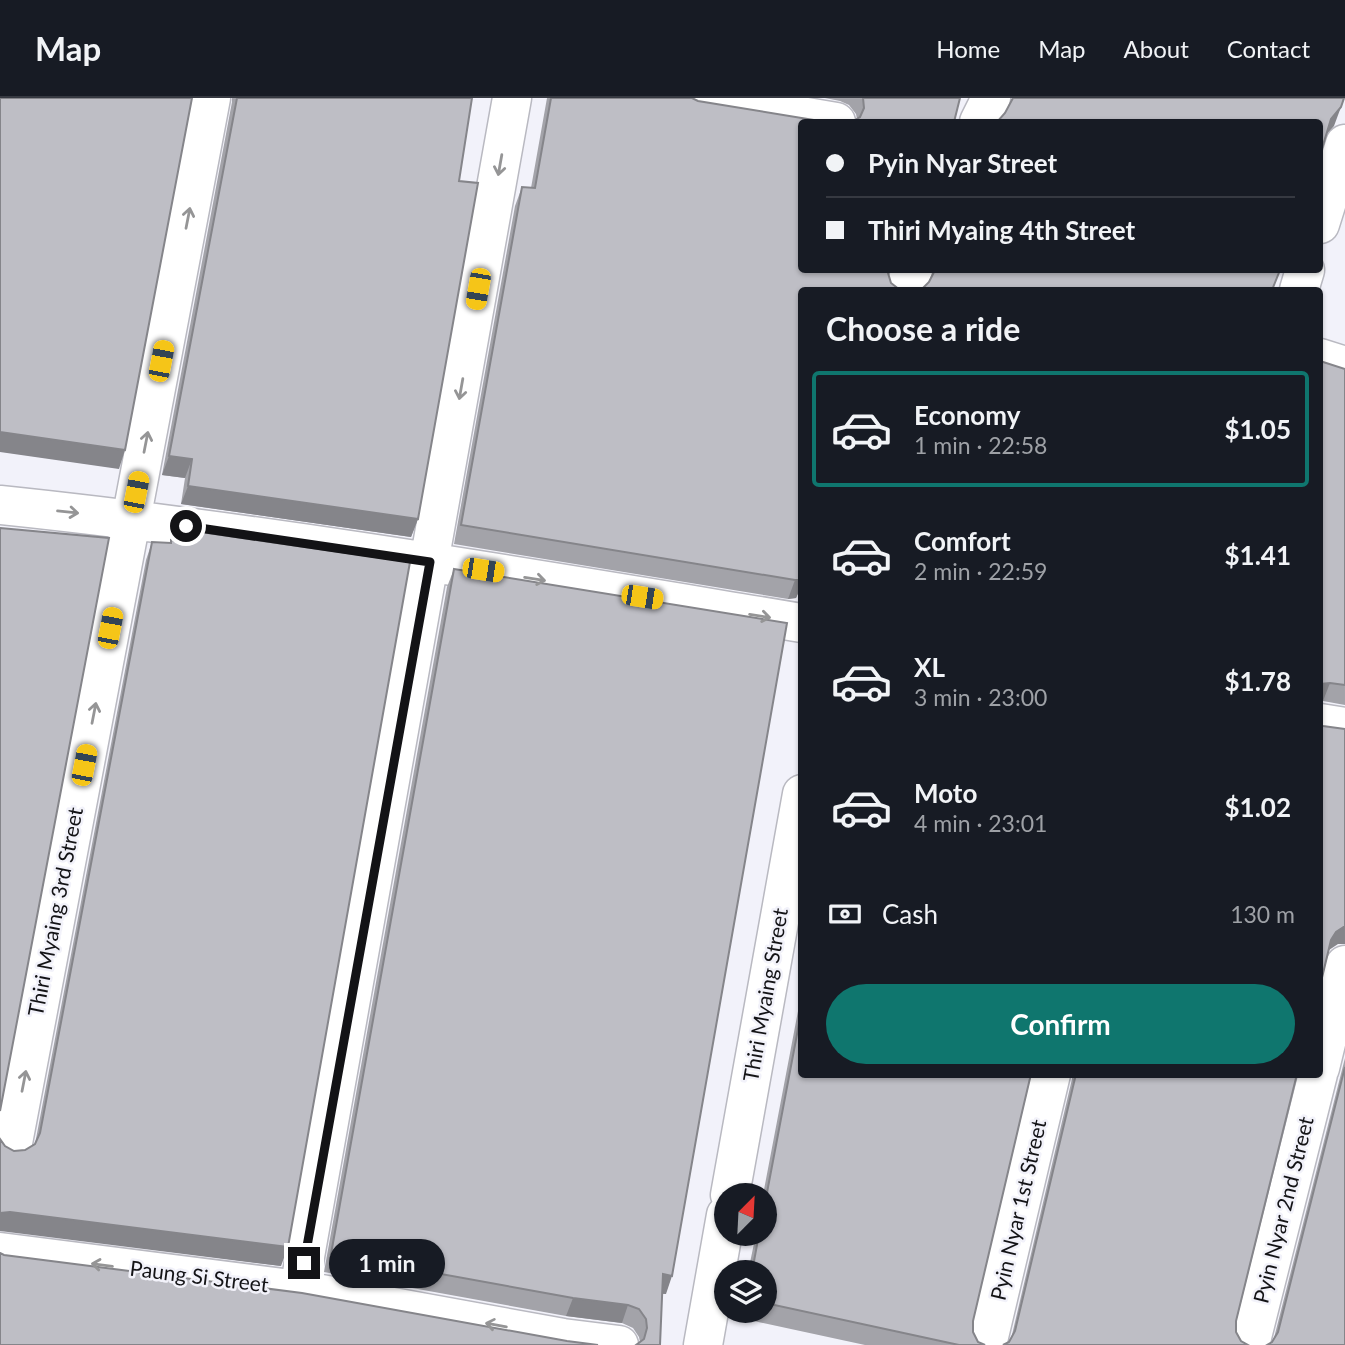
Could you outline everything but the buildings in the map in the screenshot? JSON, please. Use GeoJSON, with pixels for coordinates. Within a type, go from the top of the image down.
{"type":"FeatureCollection","features":[{"type":"Feature","properties":{"kind":"street","name":"Thiri Myaing 3rd Street"},"geometry":{"type":"LineString","coordinates":[[12,1148],[211,98]]}},
{"type":"Feature","properties":{"kind":"street"},"geometry":{"type":"LineString","coordinates":[[299,1290],[512,98]]}},
{"type":"Feature","properties":{"kind":"street"},"geometry":{"type":"LineString","coordinates":[[695,98],[818,119]]}},
{"type":"Feature","properties":{"kind":"street"},"geometry":{"type":"LineString","coordinates":[[980,119],[991,98]]}},
{"type":"Feature","properties":{"kind":"street"},"geometry":{"type":"LineString","coordinates":[[1323,214],[1345,144]]}},
{"type":"Feature","properties":{"kind":"street"},"geometry":{"type":"LineString","coordinates":[[1323,359],[1345,366]]}},
{"type":"Feature","properties":{"kind":"street"},"geometry":{"type":"LineString","coordinates":[[0,505],[131,518],[430,562],[798,622]]}},
{"type":"Feature","properties":{"kind":"street"},"geometry":{"type":"LineString","coordinates":[[1323,723],[1345,727]]}},
{"type":"Feature","properties":{"kind":"street","name":"Thiri Myaing Street"},"geometry":{"type":"LineString","coordinates":[[732,1183],[798,816]]}},
{"type":"Feature","properties":{"kind":"street"},"geometry":{"type":"LineString","coordinates":[[1323,1056],[1345,965]]}},
{"type":"Feature","properties":{"kind":"street","name":"Pyin Nyar 1st Street"},"geometry":{"type":"LineString","coordinates":[[987,1345],[1050,1078]]}},
{"type":"Feature","properties":{"kind":"street","name":"Pyin Nyar 2nd Street"},"geometry":{"type":"LineString","coordinates":[[1251,1345],[1317,1078]]}},
{"type":"Feature","properties":{"kind":"street"},"geometry":{"type":"LineString","coordinates":[[703,1345],[721,1246]]}},
{"type":"Feature","properties":{"kind":"street","name":"Paung Si Street"},"geometry":{"type":"LineString","coordinates":[[0,1252],[299,1290],[563,1338],[618,1345]]}},
{"type":"Feature","properties":{"kind":"route"},"geometry":{"type":"LineString","coordinates":[[186,526],[430,562],[304,1263]]}}]}
